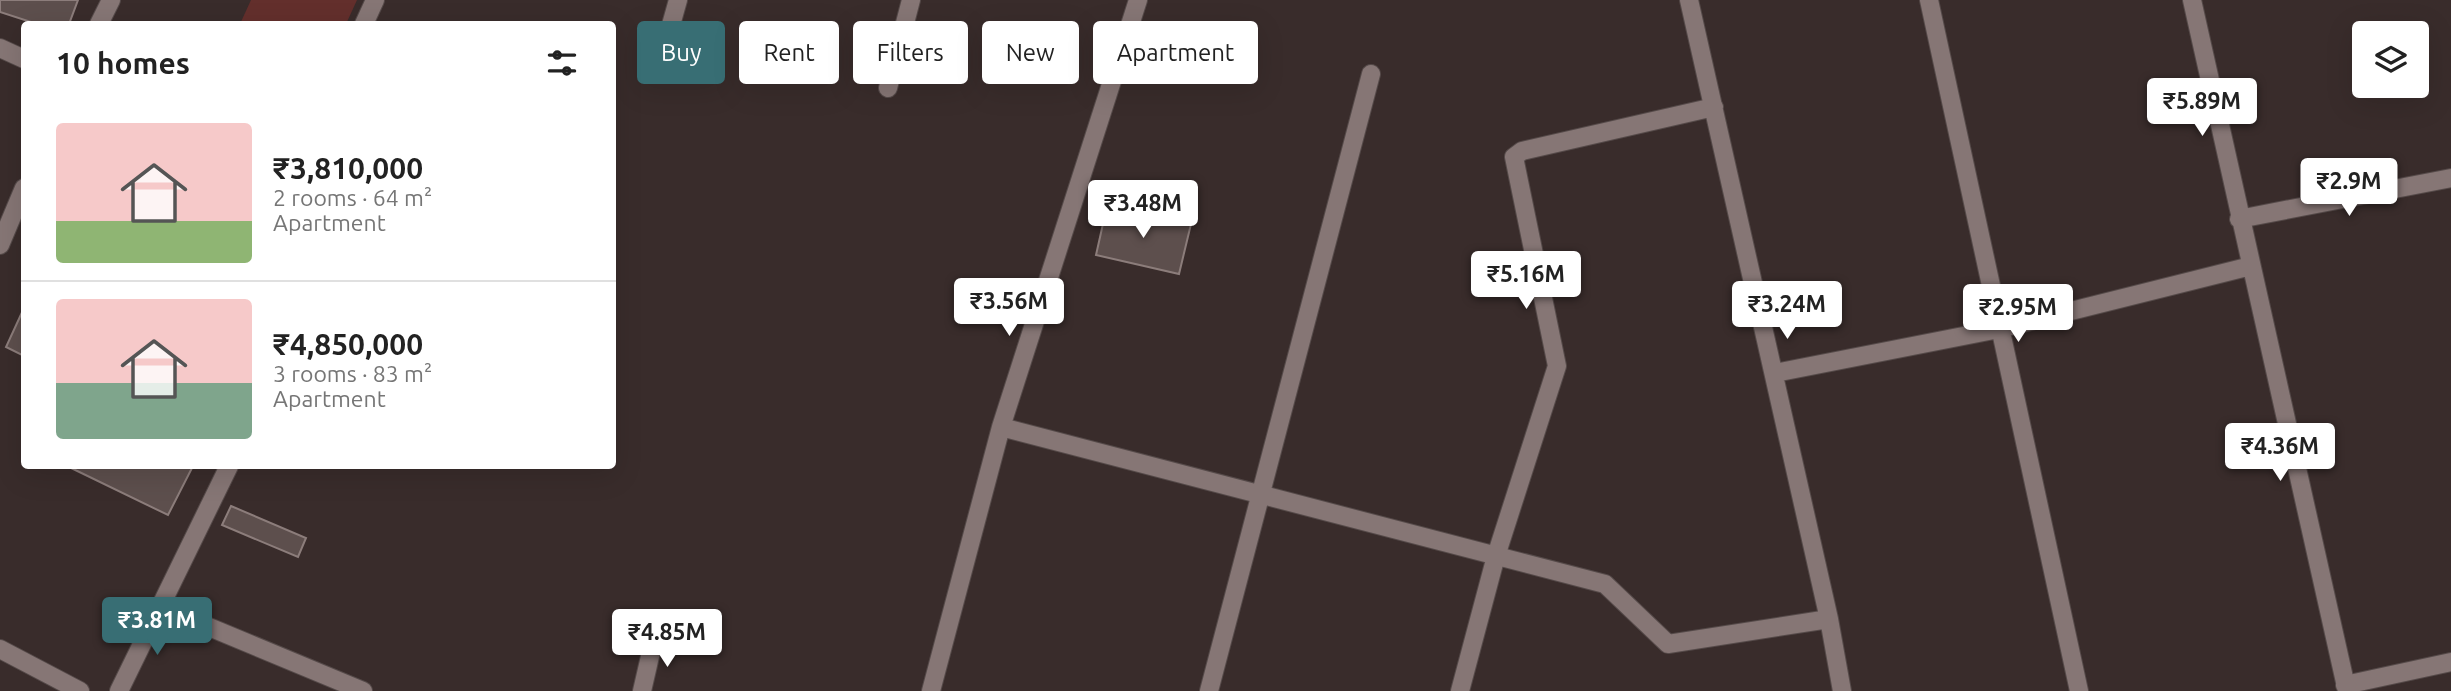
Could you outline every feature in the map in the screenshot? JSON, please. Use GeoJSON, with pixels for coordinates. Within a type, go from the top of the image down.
{"type":"FeatureCollection","features":[{"type":"Feature","properties":{"kind":"street"},"geometry":{"type":"LineString","coordinates":[[100,21],[111,0]]}},
{"type":"Feature","properties":{"kind":"street"},"geometry":{"type":"LineString","coordinates":[[365,21],[375,0]]}},
{"type":"Feature","properties":{"kind":"street"},"geometry":{"type":"LineString","coordinates":[[672,21],[678,0]]}},
{"type":"Feature","properties":{"kind":"street"},"geometry":{"type":"LineString","coordinates":[[888,88],[911,0]]}},
{"type":"Feature","properties":{"kind":"street"},"geometry":{"type":"LineString","coordinates":[[931,691],[1001,427],[1138,0]]}},
{"type":"Feature","properties":{"kind":"street"},"geometry":{"type":"LineString","coordinates":[[1689,0],[1829,620],[1842,691]]}},
{"type":"Feature","properties":{"kind":"street"},"geometry":{"type":"LineString","coordinates":[[1930,0],[2079,691]]}},
{"type":"Feature","properties":{"kind":"street"},"geometry":{"type":"LineString","coordinates":[[2192,0],[2346,688],[2451,662]]}},
{"type":"Feature","properties":{"kind":"street"},"geometry":{"type":"LineString","coordinates":[[0,48],[21,57]]}},
{"type":"Feature","properties":{"kind":"street"},"geometry":{"type":"LineString","coordinates":[[1209,691],[1371,74]]}},
{"type":"Feature","properties":{"kind":"street"},"geometry":{"type":"LineString","coordinates":[[1460,691],[1496,556],[1557,366],[1514,157],[1522,151],[1714,107]]}},
{"type":"Feature","properties":{"kind":"street"},"geometry":{"type":"LineString","coordinates":[[2239,219],[2451,178]]}},
{"type":"Feature","properties":{"kind":"street"},"geometry":{"type":"LineString","coordinates":[[0,245],[21,195]]}},
{"type":"Feature","properties":{"kind":"street"},"geometry":{"type":"LineString","coordinates":[[1774,373],[1999,329],[2251,266]]}},
{"type":"Feature","properties":{"kind":"street"},"geometry":{"type":"LineString","coordinates":[[1001,427],[1605,584],[1668,645],[1829,620]]}},
{"type":"Feature","properties":{"kind":"street"},"geometry":{"type":"LineString","coordinates":[[119,691],[228,469]]}},
{"type":"Feature","properties":{"kind":"street"},"geometry":{"type":"LineString","coordinates":[[161,607],[363,691]]}},
{"type":"Feature","properties":{"kind":"street"},"geometry":{"type":"LineString","coordinates":[[642,691],[654,639]]}},
{"type":"Feature","properties":{"kind":"street"},"geometry":{"type":"LineString","coordinates":[[0,649],[80,691]]}},
{"type":"Feature","properties":{"kind":"shaded area"},"geometry":{"type":"Polygon","coordinates":[[[251,0],[357,0],[347,21],[241,21],[251,0]]]}},
{"type":"Feature","properties":{"kind":"building"},"geometry":{"type":"Polygon","coordinates":[[[0,0],[78,0],[70,21],[28,21],[0,12],[0,0]]]}},
{"type":"Feature","properties":{"kind":"building"},"geometry":{"type":"Polygon","coordinates":[[[1107,206],[1191,224],[1179,274],[1096,255],[1107,206]]]}},
{"type":"Feature","properties":{"kind":"building"},"geometry":{"type":"Polygon","coordinates":[[[21,314],[21,354],[6,347],[21,314]]]}},
{"type":"Feature","properties":{"kind":"building"},"geometry":{"type":"Polygon","coordinates":[[[73,469],[191,469],[168,515],[73,469]]]}},
{"type":"Feature","properties":{"kind":"building"},"geometry":{"type":"Polygon","coordinates":[[[231,506],[306,538],[298,557],[222,525],[231,506]]]}}]}
